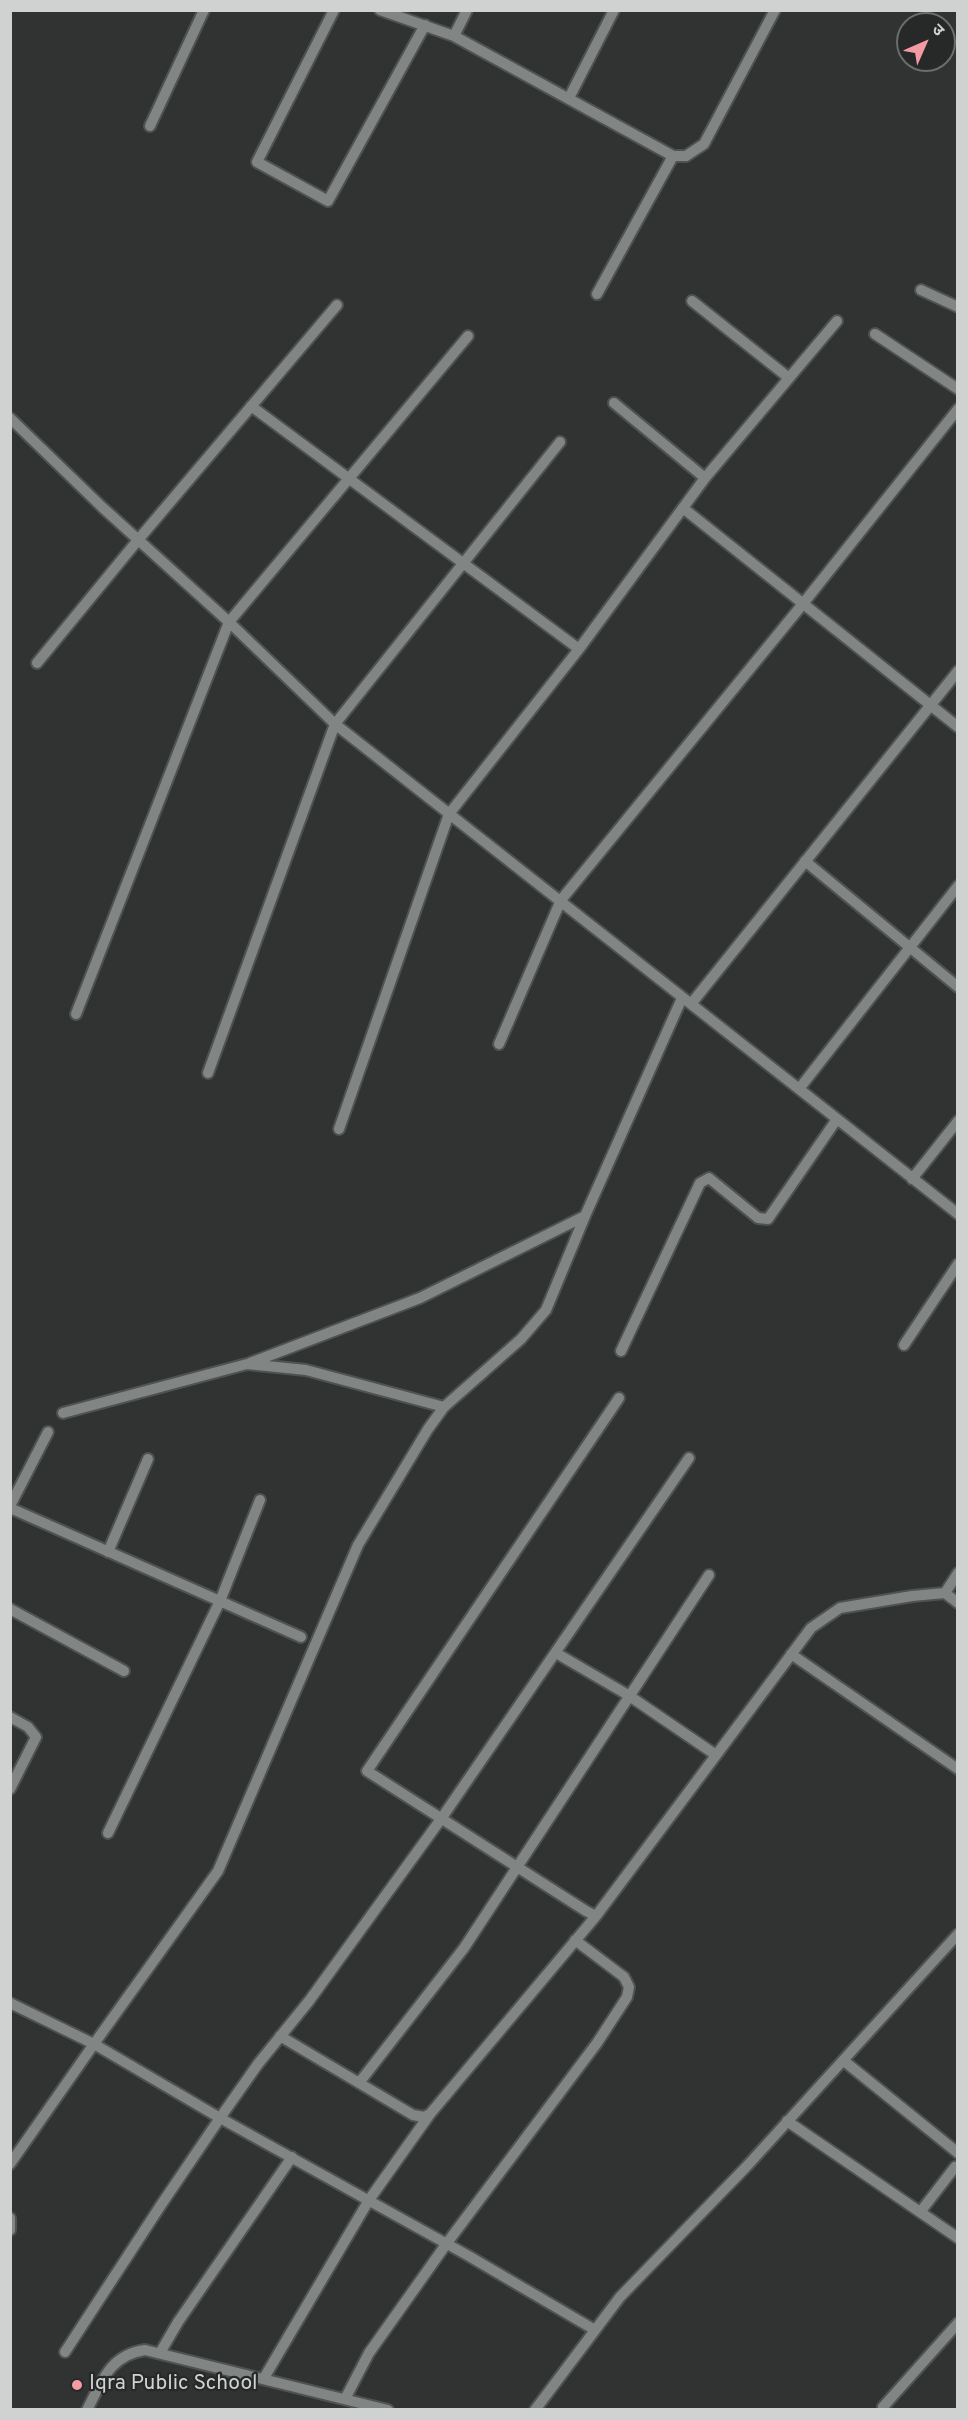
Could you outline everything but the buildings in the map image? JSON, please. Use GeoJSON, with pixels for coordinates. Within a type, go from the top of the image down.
{"type":"FeatureCollection","features":[{"type":"Feature","properties":{"kind":"street"},"geometry":{"type":"LineString","coordinates":[[150,126],[204,10]]}},
{"type":"Feature","properties":{"kind":"street"},"geometry":{"type":"LineString","coordinates":[[334,10],[257,162],[328,201],[425,25]]}},
{"type":"Feature","properties":{"kind":"street"},"geometry":{"type":"LineString","coordinates":[[380,10],[454,36],[673,156],[686,156],[704,144],[775,10]]}},
{"type":"Feature","properties":{"kind":"street"},"geometry":{"type":"LineString","coordinates":[[454,36],[467,10]]}},
{"type":"Feature","properties":{"kind":"street"},"geometry":{"type":"LineString","coordinates":[[569,98],[614,10]]}},
{"type":"Feature","properties":{"kind":"street"},"geometry":{"type":"LineString","coordinates":[[597,294],[673,156]]}},
{"type":"Feature","properties":{"kind":"street"},"geometry":{"type":"LineString","coordinates":[[921,290],[957,307]]}},
{"type":"Feature","properties":{"kind":"street"},"geometry":{"type":"LineString","coordinates":[[692,301],[789,378]]}},
{"type":"Feature","properties":{"kind":"street"},"geometry":{"type":"LineString","coordinates":[[37,663],[337,305]]}},
{"type":"Feature","properties":{"kind":"street"},"geometry":{"type":"LineString","coordinates":[[339,1129],[449,814],[579,649],[705,478],[837,321]]}},
{"type":"Feature","properties":{"kind":"street"},"geometry":{"type":"LineString","coordinates":[[875,333],[957,389]]}},
{"type":"Feature","properties":{"kind":"street"},"geometry":{"type":"LineString","coordinates":[[76,1014],[229,622],[468,336]]}},
{"type":"Feature","properties":{"kind":"street"},"geometry":{"type":"LineString","coordinates":[[614,403],[705,478]]}},
{"type":"Feature","properties":{"kind":"street"},"geometry":{"type":"LineString","coordinates":[[251,406],[347,480],[579,649]]}},
{"type":"Feature","properties":{"kind":"street"},"geometry":{"type":"LineString","coordinates":[[499,1044],[561,900],[802,605],[957,409]]}},
{"type":"Feature","properties":{"kind":"street"},"geometry":{"type":"LineString","coordinates":[[10,418],[335,724],[957,1214]]}},
{"type":"Feature","properties":{"kind":"street"},"geometry":{"type":"LineString","coordinates":[[208,1073],[335,724],[560,442]]}},
{"type":"Feature","properties":{"kind":"street"},"geometry":{"type":"LineString","coordinates":[[683,508],[957,727]]}},
{"type":"Feature","properties":{"kind":"street"},"geometry":{"type":"LineString","coordinates":[[10,2164],[218,1871],[358,1545],[428,1429],[444,1407],[521,1339],[546,1310],[585,1216],[687,1001],[805,861],[957,671]]}},
{"type":"Feature","properties":{"kind":"street"},"geometry":{"type":"LineString","coordinates":[[805,861],[957,987]]}},
{"type":"Feature","properties":{"kind":"street"},"geometry":{"type":"LineString","coordinates":[[799,1089],[957,886]]}},
{"type":"Feature","properties":{"kind":"street"},"geometry":{"type":"LineString","coordinates":[[621,1351],[700,1184],[709,1178],[758,1218],[768,1219],[837,1119]]}},
{"type":"Feature","properties":{"kind":"street"},"geometry":{"type":"LineString","coordinates":[[912,1179],[957,1121]]}},
{"type":"Feature","properties":{"kind":"street"},"geometry":{"type":"LineString","coordinates":[[63,1413],[247,1364],[420,1298],[585,1216]]}},
{"type":"Feature","properties":{"kind":"street"},"geometry":{"type":"LineString","coordinates":[[904,1345],[957,1264]]}},
{"type":"Feature","properties":{"kind":"street"},"geometry":{"type":"LineString","coordinates":[[247,1364],[306,1370],[444,1407]]}},
{"type":"Feature","properties":{"kind":"street"},"geometry":{"type":"LineString","coordinates":[[596,1916],[367,1772],[619,1398]]}},
{"type":"Feature","properties":{"kind":"street"},"geometry":{"type":"LineString","coordinates":[[48,1432],[10,1507],[302,1637]]}},
{"type":"Feature","properties":{"kind":"street"},"geometry":{"type":"LineString","coordinates":[[65,2352],[220,2118],[441,1819],[689,1458]]}},
{"type":"Feature","properties":{"kind":"street"},"geometry":{"type":"LineString","coordinates":[[108,1552],[148,1459]]}},
{"type":"Feature","properties":{"kind":"street"},"geometry":{"type":"LineString","coordinates":[[108,1833],[220,1601],[260,1500]]}},
{"type":"Feature","properties":{"kind":"street"},"geometry":{"type":"LineString","coordinates":[[945,1593],[957,1573]]}},
{"type":"Feature","properties":{"kind":"street"},"geometry":{"type":"LineString","coordinates":[[359,2083],[464,1947],[709,1575]]}},
{"type":"Feature","properties":{"kind":"street"},"geometry":{"type":"LineString","coordinates":[[264,2378],[369,2200],[430,2114],[596,1916],[811,1628],[840,1608],[945,1593],[957,1603]]}},
{"type":"Feature","properties":{"kind":"street"},"geometry":{"type":"LineString","coordinates":[[10,1610],[124,1671]]}},
{"type":"Feature","properties":{"kind":"street"},"geometry":{"type":"LineString","coordinates":[[556,1653],[628,1695],[716,1755]]}},
{"type":"Feature","properties":{"kind":"street"},"geometry":{"type":"LineString","coordinates":[[791,1654],[957,1769]]}},
{"type":"Feature","properties":{"kind":"street"},"geometry":{"type":"LineString","coordinates":[[10,1717],[28,1727],[36,1737],[10,1789]]}},
{"type":"Feature","properties":{"kind":"street"},"geometry":{"type":"LineString","coordinates":[[535,2409],[620,2297],[844,2061],[957,1934]]}},
{"type":"Feature","properties":{"kind":"street"},"geometry":{"type":"LineString","coordinates":[[345,2399],[369,2353],[447,2243],[597,2043],[627,1997],[629,1987],[624,1977],[575,1940]]}},
{"type":"Feature","properties":{"kind":"street"},"geometry":{"type":"LineString","coordinates":[[10,2003],[94,2044],[220,2118],[447,2243],[595,2330]]}},
{"type":"Feature","properties":{"kind":"street"},"geometry":{"type":"LineString","coordinates":[[280,2036],[413,2115],[424,2117],[430,2114]]}},
{"type":"Feature","properties":{"kind":"street"},"geometry":{"type":"LineString","coordinates":[[844,2061],[957,2153]]}},
{"type":"Feature","properties":{"kind":"street"},"geometry":{"type":"LineString","coordinates":[[787,2121],[921,2211],[957,2238]]}},
{"type":"Feature","properties":{"kind":"street"},"geometry":{"type":"LineString","coordinates":[[160,2353],[178,2322],[292,2157]]}},
{"type":"Feature","properties":{"kind":"street"},"geometry":{"type":"LineString","coordinates":[[921,2211],[957,2166]]}},
{"type":"Feature","properties":{"kind":"street"},"geometry":{"type":"LineString","coordinates":[[10,2218],[10,2230]]}},
{"type":"Feature","properties":{"kind":"street"},"geometry":{"type":"LineString","coordinates":[[885,2409],[883,2407],[957,2323]]}},
{"type":"Feature","properties":{"kind":"street"},"geometry":{"type":"LineString","coordinates":[[87,2409],[115,2363],[129,2352],[145,2350],[388,2409]]}},
{"type":"Feature","properties":{"kind":"place","name":"Iqra Public School"},"geometry":{"type":"Point","coordinates":[77,2385]}}]}
